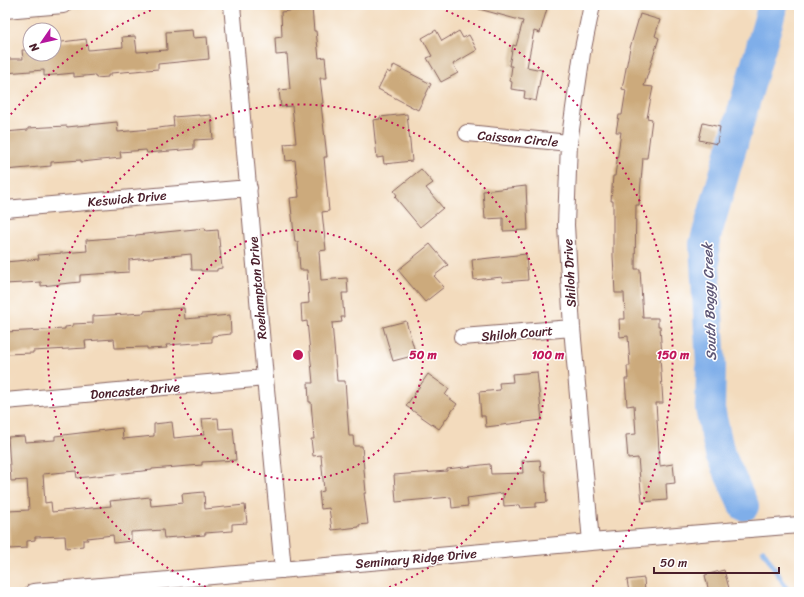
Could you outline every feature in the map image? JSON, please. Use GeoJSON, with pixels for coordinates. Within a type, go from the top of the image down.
{"type":"FeatureCollection","features":[{"type":"Feature","properties":{"kind":"street"},"geometry":{"type":"LineString","coordinates":[[5,10],[63,5]]}},
{"type":"Feature","properties":{"kind":"street","name":"Roehampton Drive"},"geometry":{"type":"LineString","coordinates":[[232,5],[283,570]]}},
{"type":"Feature","properties":{"kind":"street","name":"Shiloh Drive"},"geometry":{"type":"LineString","coordinates":[[591,542],[572,328],[566,225],[569,143],[582,53],[592,5]]}},
{"type":"Feature","properties":{"kind":"street","name":"Caisson Circle"},"geometry":{"type":"LineString","coordinates":[[467,134],[569,143]]}},
{"type":"Feature","properties":{"kind":"street","name":"Keswick Drive"},"geometry":{"type":"LineString","coordinates":[[5,209],[249,188]]}},
{"type":"Feature","properties":{"kind":"street","name":"Shiloh Court"},"geometry":{"type":"LineString","coordinates":[[462,337],[572,328]]}},
{"type":"Feature","properties":{"kind":"street","name":"Doncaster Drive"},"geometry":{"type":"LineString","coordinates":[[5,401],[265,378]]}},
{"type":"Feature","properties":{"kind":"street","name":"Seminary Ridge Drive"},"geometry":{"type":"LineString","coordinates":[[42,592],[792,525]]}},
{"type":"Feature","properties":{"kind":"building"},"geometry":{"type":"Polygon","coordinates":[[[480,5],[548,5],[540,33],[534,31],[527,67],[542,70],[536,101],[524,98],[525,91],[511,89],[512,82],[510,81],[512,66],[509,66],[513,45],[516,46],[523,21],[479,9],[480,5]]]}},
{"type":"Feature","properties":{"kind":"building"},"geometry":{"type":"Polygon","coordinates":[[[312,8],[314,31],[316,31],[319,58],[325,57],[327,78],[320,78],[323,103],[321,104],[327,157],[324,157],[329,211],[322,212],[326,250],[319,251],[321,280],[347,278],[348,293],[342,293],[344,317],[341,317],[342,322],[332,323],[337,381],[345,381],[349,436],[353,436],[354,446],[362,446],[366,493],[364,493],[368,524],[359,525],[359,527],[332,530],[329,508],[321,509],[319,492],[324,491],[321,455],[313,456],[311,439],[314,439],[308,383],[313,383],[307,321],[302,322],[301,304],[309,303],[307,270],[300,270],[298,242],[295,242],[290,198],[299,197],[295,160],[286,161],[284,144],[296,143],[292,106],[281,107],[279,90],[290,89],[287,54],[276,55],[275,38],[282,37],[281,12],[312,8]]]}},
{"type":"Feature","properties":{"kind":"building"},"geometry":{"type":"Polygon","coordinates":[[[640,14],[660,20],[655,36],[659,38],[644,86],[653,87],[647,118],[652,119],[647,158],[643,158],[639,205],[636,205],[635,269],[640,269],[643,318],[658,318],[658,326],[660,326],[662,357],[660,357],[663,403],[656,403],[660,466],[673,464],[675,483],[666,484],[667,500],[642,502],[638,458],[628,459],[626,435],[636,434],[634,405],[627,406],[625,379],[628,379],[627,366],[630,366],[628,336],[620,337],[619,319],[625,319],[624,293],[615,293],[613,201],[611,201],[613,176],[615,176],[621,132],[616,132],[619,115],[622,115],[626,90],[622,89],[630,48],[640,14]]]}},
{"type":"Feature","properties":{"kind":"building"},"geometry":{"type":"Polygon","coordinates":[[[192,30],[193,38],[207,37],[209,59],[158,64],[158,69],[111,73],[108,77],[96,78],[95,75],[74,77],[74,73],[44,76],[44,70],[5,73],[5,59],[22,59],[22,62],[62,62],[62,42],[86,39],[88,50],[123,47],[122,37],[135,36],[137,52],[167,50],[166,32],[192,30]]]}},
{"type":"Feature","properties":{"kind":"building"},"geometry":{"type":"Polygon","coordinates":[[[436,30],[442,41],[459,31],[463,38],[469,35],[477,50],[453,64],[458,73],[441,82],[427,58],[432,56],[422,38],[436,30]]]}},
{"type":"Feature","properties":{"kind":"building"},"geometry":{"type":"Polygon","coordinates":[[[394,65],[431,84],[418,110],[378,89],[387,71],[390,73],[394,65]]]}},
{"type":"Feature","properties":{"kind":"building"},"geometry":{"type":"Polygon","coordinates":[[[407,114],[412,161],[384,164],[383,157],[377,158],[373,120],[380,119],[380,117],[407,114]]]}},
{"type":"Feature","properties":{"kind":"building"},"geometry":{"type":"Polygon","coordinates":[[[211,115],[213,139],[194,140],[194,149],[147,153],[146,150],[120,152],[121,158],[81,162],[81,160],[51,162],[51,166],[5,170],[5,132],[28,130],[28,128],[67,127],[117,122],[118,132],[174,126],[173,117],[211,115]]]}},
{"type":"Feature","properties":{"kind":"building"},"geometry":{"type":"Polygon","coordinates":[[[703,123],[720,127],[717,144],[699,140],[703,123]]]}},
{"type":"Feature","properties":{"kind":"building"},"geometry":{"type":"Polygon","coordinates":[[[421,169],[433,183],[426,188],[443,208],[420,227],[395,197],[397,195],[394,191],[421,169]]]}},
{"type":"Feature","properties":{"kind":"building"},"geometry":{"type":"Polygon","coordinates":[[[526,186],[528,230],[503,231],[503,218],[485,219],[483,191],[526,186]]]}},
{"type":"Feature","properties":{"kind":"building"},"geometry":{"type":"Polygon","coordinates":[[[205,228],[206,231],[218,230],[222,268],[217,269],[217,271],[192,270],[191,254],[129,260],[129,272],[80,275],[80,282],[41,286],[41,282],[5,284],[5,262],[39,259],[38,255],[87,251],[86,240],[205,228]]]}},
{"type":"Feature","properties":{"kind":"building"},"geometry":{"type":"Polygon","coordinates":[[[430,244],[448,265],[434,276],[444,287],[425,302],[398,270],[430,244]]]}},
{"type":"Feature","properties":{"kind":"building"},"geometry":{"type":"Polygon","coordinates":[[[526,254],[528,280],[503,282],[502,277],[474,280],[472,260],[526,254]]]}},
{"type":"Feature","properties":{"kind":"building"},"geometry":{"type":"Polygon","coordinates":[[[184,308],[185,319],[230,315],[231,334],[212,336],[212,342],[166,345],[167,348],[115,348],[114,339],[85,341],[86,348],[5,354],[5,332],[65,329],[65,327],[73,326],[73,324],[93,323],[93,316],[144,313],[144,311],[184,308]]]}},
{"type":"Feature","properties":{"kind":"building"},"geometry":{"type":"Polygon","coordinates":[[[406,321],[416,355],[393,361],[383,327],[406,321]]]}},
{"type":"Feature","properties":{"kind":"building"},"geometry":{"type":"Polygon","coordinates":[[[537,372],[542,420],[486,427],[485,416],[481,416],[479,392],[500,390],[499,383],[513,382],[512,374],[537,372]]]}},
{"type":"Feature","properties":{"kind":"building"},"geometry":{"type":"Polygon","coordinates":[[[428,374],[449,389],[445,395],[457,404],[439,429],[406,406],[428,374]]]}},
{"type":"Feature","properties":{"kind":"building"},"geometry":{"type":"Polygon","coordinates":[[[218,418],[219,429],[233,428],[236,460],[202,462],[202,465],[77,478],[76,471],[43,474],[45,503],[51,502],[52,512],[111,506],[110,501],[150,497],[151,506],[183,503],[182,494],[204,492],[205,509],[245,505],[247,523],[232,524],[232,531],[205,533],[205,535],[164,538],[163,530],[131,532],[131,541],[114,543],[113,535],[87,538],[88,540],[83,540],[83,546],[66,548],[65,536],[35,537],[35,540],[27,541],[27,548],[10,549],[8,511],[29,510],[27,480],[11,481],[8,437],[24,436],[25,442],[55,440],[55,436],[122,428],[123,439],[154,436],[154,424],[172,422],[174,438],[204,435],[202,419],[218,418]]]}},
{"type":"Feature","properties":{"kind":"building"},"geometry":{"type":"Polygon","coordinates":[[[540,460],[541,471],[545,471],[547,502],[536,503],[536,507],[520,508],[519,505],[504,506],[503,493],[467,498],[468,506],[452,508],[451,497],[396,502],[394,475],[447,471],[447,469],[490,464],[491,474],[523,473],[522,461],[540,460]]]}},
{"type":"Feature","properties":{"kind":"building"},"geometry":{"type":"Polygon","coordinates":[[[724,570],[730,592],[709,592],[705,575],[724,570]]]}},
{"type":"Feature","properties":{"kind":"building"},"geometry":{"type":"Polygon","coordinates":[[[644,578],[645,592],[629,592],[627,580],[644,578]]]}},
{"type":"Feature","properties":{"kind":"waterway","name":"South Boggy Creek"},"geometry":{"type":"LineString","coordinates":[[744,506],[720,454],[710,409],[711,366],[704,244],[773,5]]}},
{"type":"Feature","properties":{"kind":"waterway","name":"South Boggy Creek"},"geometry":{"type":"LineString","coordinates":[[763,550],[789,592]]}}]}
